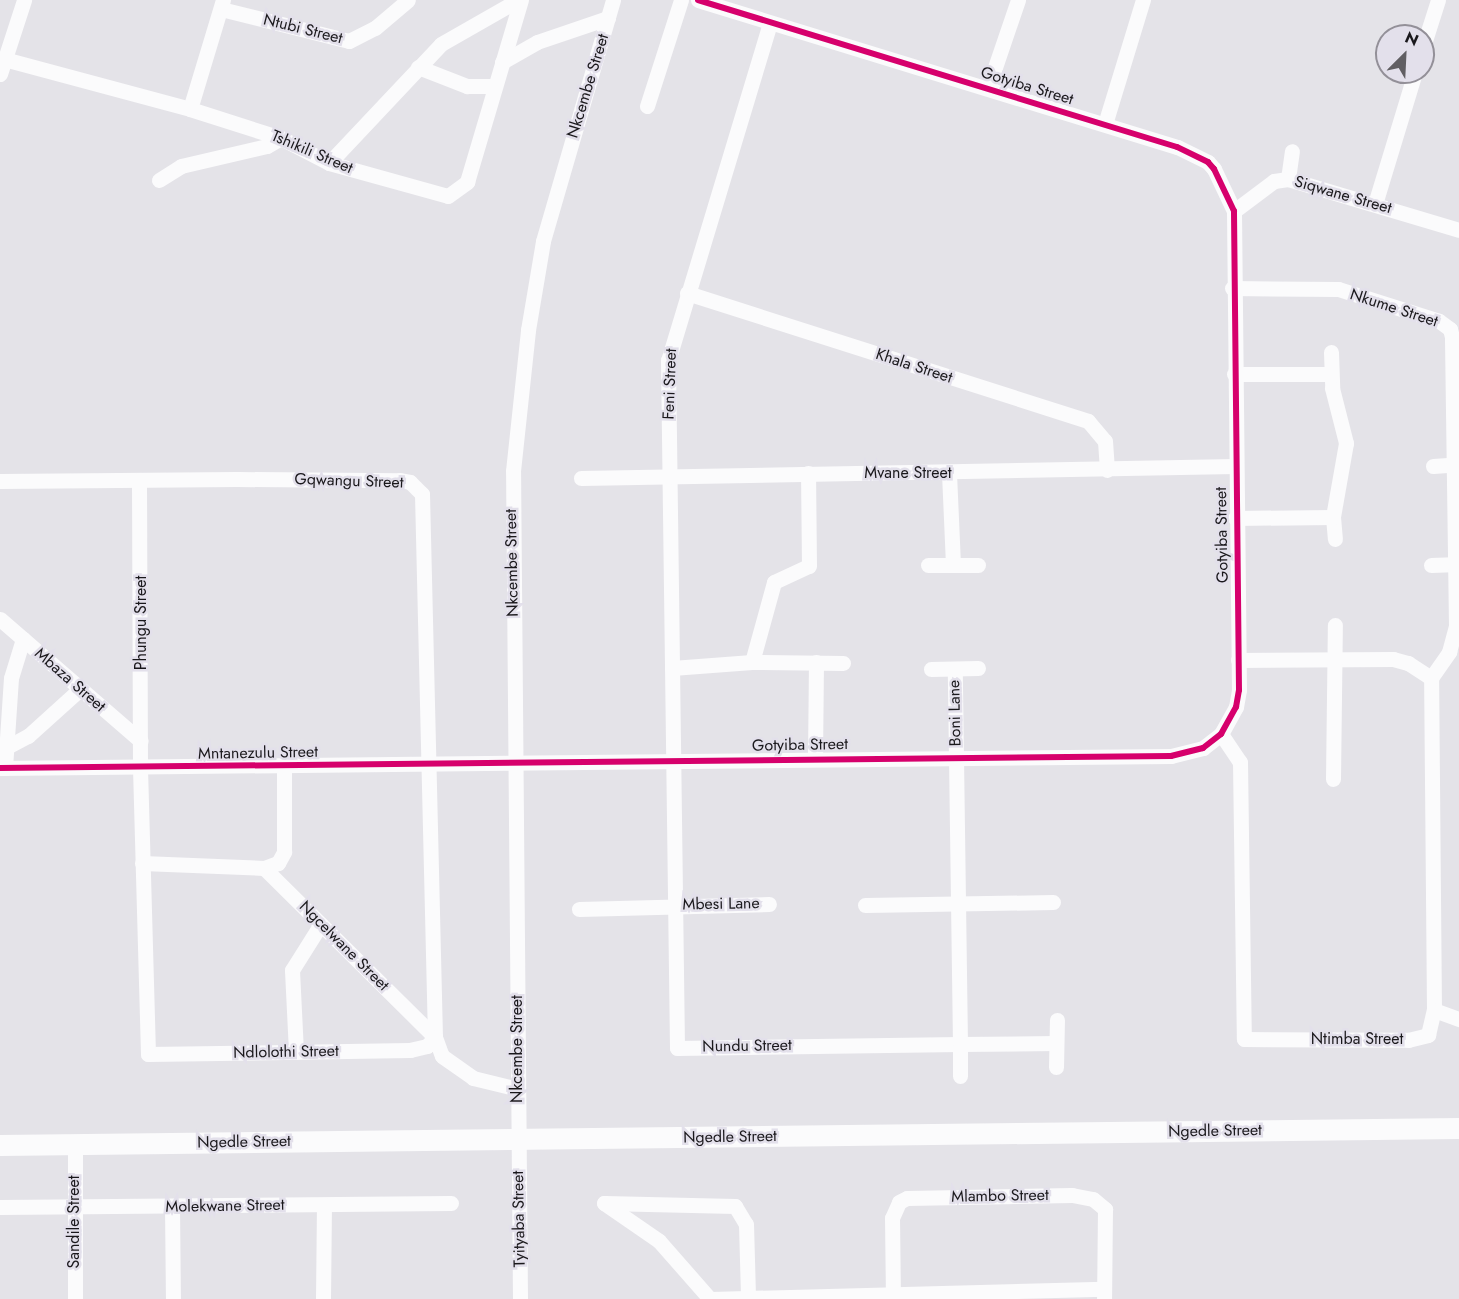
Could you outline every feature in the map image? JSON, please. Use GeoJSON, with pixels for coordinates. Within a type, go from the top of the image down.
{"type":"FeatureCollection","features":[{"type":"Feature","properties":{"kind":"street"},"geometry":{"type":"LineString","coordinates":[[2,67],[24,0]]}},
{"type":"Feature","properties":{"kind":"street","name":"Ntubi Street"},"geometry":{"type":"LineString","coordinates":[[222,4],[349,42],[375,28],[408,0]]}},
{"type":"Feature","properties":{"kind":"street"},"geometry":{"type":"LineString","coordinates":[[329,163],[441,44],[520,0]]}},
{"type":"Feature","properties":{"kind":"street","name":"Tshikili Street"},"geometry":{"type":"LineString","coordinates":[[2,67],[190,109],[281,138],[329,163],[440,195],[455,193],[466,182],[520,0]]}},
{"type":"Feature","properties":{"kind":"street","name":"Nkcembe Street"},"geometry":{"type":"LineString","coordinates":[[518,1139],[511,499],[522,374],[550,212],[613,0]]}},
{"type":"Feature","properties":{"kind":"street"},"geometry":{"type":"LineString","coordinates":[[647,106],[681,0]]}},
{"type":"Feature","properties":{"kind":"street","name":"Gotyiba Street"},"geometry":{"type":"LineString","coordinates":[[515,764],[815,758],[1171,756],[1203,748],[1221,734],[1236,707],[1238,660],[1232,288],[1234,211],[1208,162],[1177,147],[701,0]]}},
{"type":"Feature","properties":{"kind":"street"},"geometry":{"type":"LineString","coordinates":[[987,88],[1018,0]]}},
{"type":"Feature","properties":{"kind":"street"},"geometry":{"type":"LineString","coordinates":[[1105,124],[1143,0]]}},
{"type":"Feature","properties":{"kind":"street"},"geometry":{"type":"LineString","coordinates":[[1430,24],[1438,0]]}},
{"type":"Feature","properties":{"kind":"street"},"geometry":{"type":"LineString","coordinates":[[190,109],[222,4]]}},
{"type":"Feature","properties":{"kind":"street"},"geometry":{"type":"LineString","coordinates":[[502,62],[537,42],[608,18]]}},
{"type":"Feature","properties":{"kind":"street","name":"Feni Street"},"geometry":{"type":"LineString","coordinates":[[671,761],[668,360],[770,22]]}},
{"type":"Feature","properties":{"kind":"street"},"geometry":{"type":"LineString","coordinates":[[418,67],[467,86],[495,86]]}},
{"type":"Feature","properties":{"kind":"street"},"geometry":{"type":"LineString","coordinates":[[1376,204],[1411,84]]}},
{"type":"Feature","properties":{"kind":"street"},"geometry":{"type":"LineString","coordinates":[[159,180],[181,166],[267,146],[281,138]]}},
{"type":"Feature","properties":{"kind":"street"},"geometry":{"type":"LineString","coordinates":[[1288,179],[1292,151]]}},
{"type":"Feature","properties":{"kind":"street","name":"Siqwane Street"},"geometry":{"type":"LineString","coordinates":[[1234,211],[1274,181],[1288,179],[1459,230]]}},
{"type":"Feature","properties":{"kind":"street","name":"Nkume Street"},"geometry":{"type":"LineString","coordinates":[[1232,288],[1338,290],[1446,326],[1452,337],[1457,563],[1455,636],[1431,678]]}},
{"type":"Feature","properties":{"kind":"street","name":"Khala Street"},"geometry":{"type":"LineString","coordinates":[[687,292],[1088,421],[1105,441],[1107,470]]}},
{"type":"Feature","properties":{"kind":"street"},"geometry":{"type":"LineString","coordinates":[[1330,352],[1330,374],[1346,443],[1333,517],[1335,538]]}},
{"type":"Feature","properties":{"kind":"street"},"geometry":{"type":"LineString","coordinates":[[1234,374],[1330,374]]}},
{"type":"Feature","properties":{"kind":"street"},"geometry":{"type":"LineString","coordinates":[[1433,466],[1455,464]]}},
{"type":"Feature","properties":{"kind":"street","name":"Mvane Street"},"geometry":{"type":"LineString","coordinates":[[581,478],[1107,470],[1235,465]]}},
{"type":"Feature","properties":{"kind":"street"},"geometry":{"type":"LineString","coordinates":[[752,663],[774,582],[809,566],[808,473]]}},
{"type":"Feature","properties":{"kind":"street"},"geometry":{"type":"LineString","coordinates":[[950,473],[953,564]]}},
{"type":"Feature","properties":{"kind":"street","name":"Phungu Street"},"geometry":{"type":"LineString","coordinates":[[139,480],[140,767]]}},
{"type":"Feature","properties":{"kind":"street","name":"Gqwangu Street"},"geometry":{"type":"LineString","coordinates":[[0,481],[400,480],[417,488],[424,502],[428,765]]}},
{"type":"Feature","properties":{"kind":"street"},"geometry":{"type":"LineString","coordinates":[[1235,518],[1333,517]]}},
{"type":"Feature","properties":{"kind":"street"},"geometry":{"type":"LineString","coordinates":[[1431,564],[1457,563]]}},
{"type":"Feature","properties":{"kind":"street"},"geometry":{"type":"LineString","coordinates":[[928,565],[978,565]]}},
{"type":"Feature","properties":{"kind":"street","name":"Mbaza Street"},"geometry":{"type":"LineString","coordinates":[[0,619],[141,741]]}},
{"type":"Feature","properties":{"kind":"street"},"geometry":{"type":"LineString","coordinates":[[1333,779],[1335,625]]}},
{"type":"Feature","properties":{"kind":"street"},"geometry":{"type":"LineString","coordinates":[[3,768],[7,747],[5,675],[23,639]]}},
{"type":"Feature","properties":{"kind":"street"},"geometry":{"type":"LineString","coordinates":[[1238,660],[1401,660],[1431,678]]}},
{"type":"Feature","properties":{"kind":"street"},"geometry":{"type":"LineString","coordinates":[[815,758],[816,662]]}},
{"type":"Feature","properties":{"kind":"street"},"geometry":{"type":"LineString","coordinates":[[672,668],[752,663],[843,663]]}},
{"type":"Feature","properties":{"kind":"street","name":"Boni Lane"},"geometry":{"type":"LineString","coordinates":[[931,669],[978,668]]}},
{"type":"Feature","properties":{"kind":"street","name":"Boni Lane"},"geometry":{"type":"LineString","coordinates":[[955,669],[956,757]]}},
{"type":"Feature","properties":{"kind":"street","name":"Ntimba Street"},"geometry":{"type":"LineString","coordinates":[[1221,734],[1240,762],[1244,1039],[1422,1038],[1432,1028],[1434,1010],[1431,678]]}},
{"type":"Feature","properties":{"kind":"street"},"geometry":{"type":"LineString","coordinates":[[7,747],[28,736],[80,688]]}},
{"type":"Feature","properties":{"kind":"street"},"geometry":{"type":"LineString","coordinates":[[956,757],[960,1076]]}},
{"type":"Feature","properties":{"kind":"street","name":"Nundu Street"},"geometry":{"type":"LineString","coordinates":[[671,761],[677,1048],[1056,1043]]}},
{"type":"Feature","properties":{"kind":"street","name":"Mntanezulu Street"},"geometry":{"type":"LineString","coordinates":[[3,768],[515,764]]}},
{"type":"Feature","properties":{"kind":"street"},"geometry":{"type":"LineString","coordinates":[[428,765],[435,1037]]}},
{"type":"Feature","properties":{"kind":"street"},"geometry":{"type":"LineString","coordinates":[[142,863],[264,868],[278,862],[284,852],[284,766]]}},
{"type":"Feature","properties":{"kind":"street","name":"Ndlolothi Street"},"geometry":{"type":"LineString","coordinates":[[140,767],[148,1054],[410,1050],[427,1046],[435,1037]]}},
{"type":"Feature","properties":{"kind":"street","name":"Ngcelwane Street"},"geometry":{"type":"LineString","coordinates":[[264,868],[435,1037],[442,1056],[459,1069],[485,1083],[518,1089]]}},
{"type":"Feature","properties":{"kind":"street"},"geometry":{"type":"LineString","coordinates":[[865,905],[1053,902]]}},
{"type":"Feature","properties":{"kind":"street","name":"Mbesi Lane"},"geometry":{"type":"LineString","coordinates":[[673,905],[769,904]]}},
{"type":"Feature","properties":{"kind":"street"},"geometry":{"type":"LineString","coordinates":[[579,909],[673,905]]}},
{"type":"Feature","properties":{"kind":"street"},"geometry":{"type":"LineString","coordinates":[[297,1052],[292,970],[321,924]]}},
{"type":"Feature","properties":{"kind":"street"},"geometry":{"type":"LineString","coordinates":[[1434,1010],[1459,1019]]}},
{"type":"Feature","properties":{"kind":"street"},"geometry":{"type":"LineString","coordinates":[[1056,1067],[1057,1020]]}},
{"type":"Feature","properties":{"kind":"street","name":"Ngedle Street"},"geometry":{"type":"LineString","coordinates":[[0,1145],[1459,1128]]}},
{"type":"Feature","properties":{"kind":"street","name":"Tyityaba Street"},"geometry":{"type":"LineString","coordinates":[[518,1139],[520,1299]]}},
{"type":"Feature","properties":{"kind":"street","name":"Sandile Street"},"geometry":{"type":"LineString","coordinates":[[75,1144],[75,1299]]}},
{"type":"Feature","properties":{"kind":"street","name":"Mlambo Street"},"geometry":{"type":"LineString","coordinates":[[893,1296],[892,1218],[895,1208],[907,1198],[1093,1198],[1106,1209],[1104,1294]]}},
{"type":"Feature","properties":{"kind":"street","name":"Molekwane Street"},"geometry":{"type":"LineString","coordinates":[[0,1207],[451,1203]]}},
{"type":"Feature","properties":{"kind":"street"},"geometry":{"type":"LineString","coordinates":[[748,1296],[746,1224],[735,1206],[604,1203],[659,1241],[711,1299],[748,1296],[1104,1294]]}},
{"type":"Feature","properties":{"kind":"street"},"geometry":{"type":"LineString","coordinates":[[323,1299],[324,1205]]}},
{"type":"Feature","properties":{"kind":"street"},"geometry":{"type":"LineString","coordinates":[[172,1207],[173,1299]]}},
{"type":"Feature","properties":{"kind":"cycle path"},"geometry":{"type":"LineString","coordinates":[[0,768],[1171,756],[1203,748],[1221,734],[1236,707],[1239,690],[1234,211],[1214,169],[1208,162],[1177,147],[698,0]]}}]}
